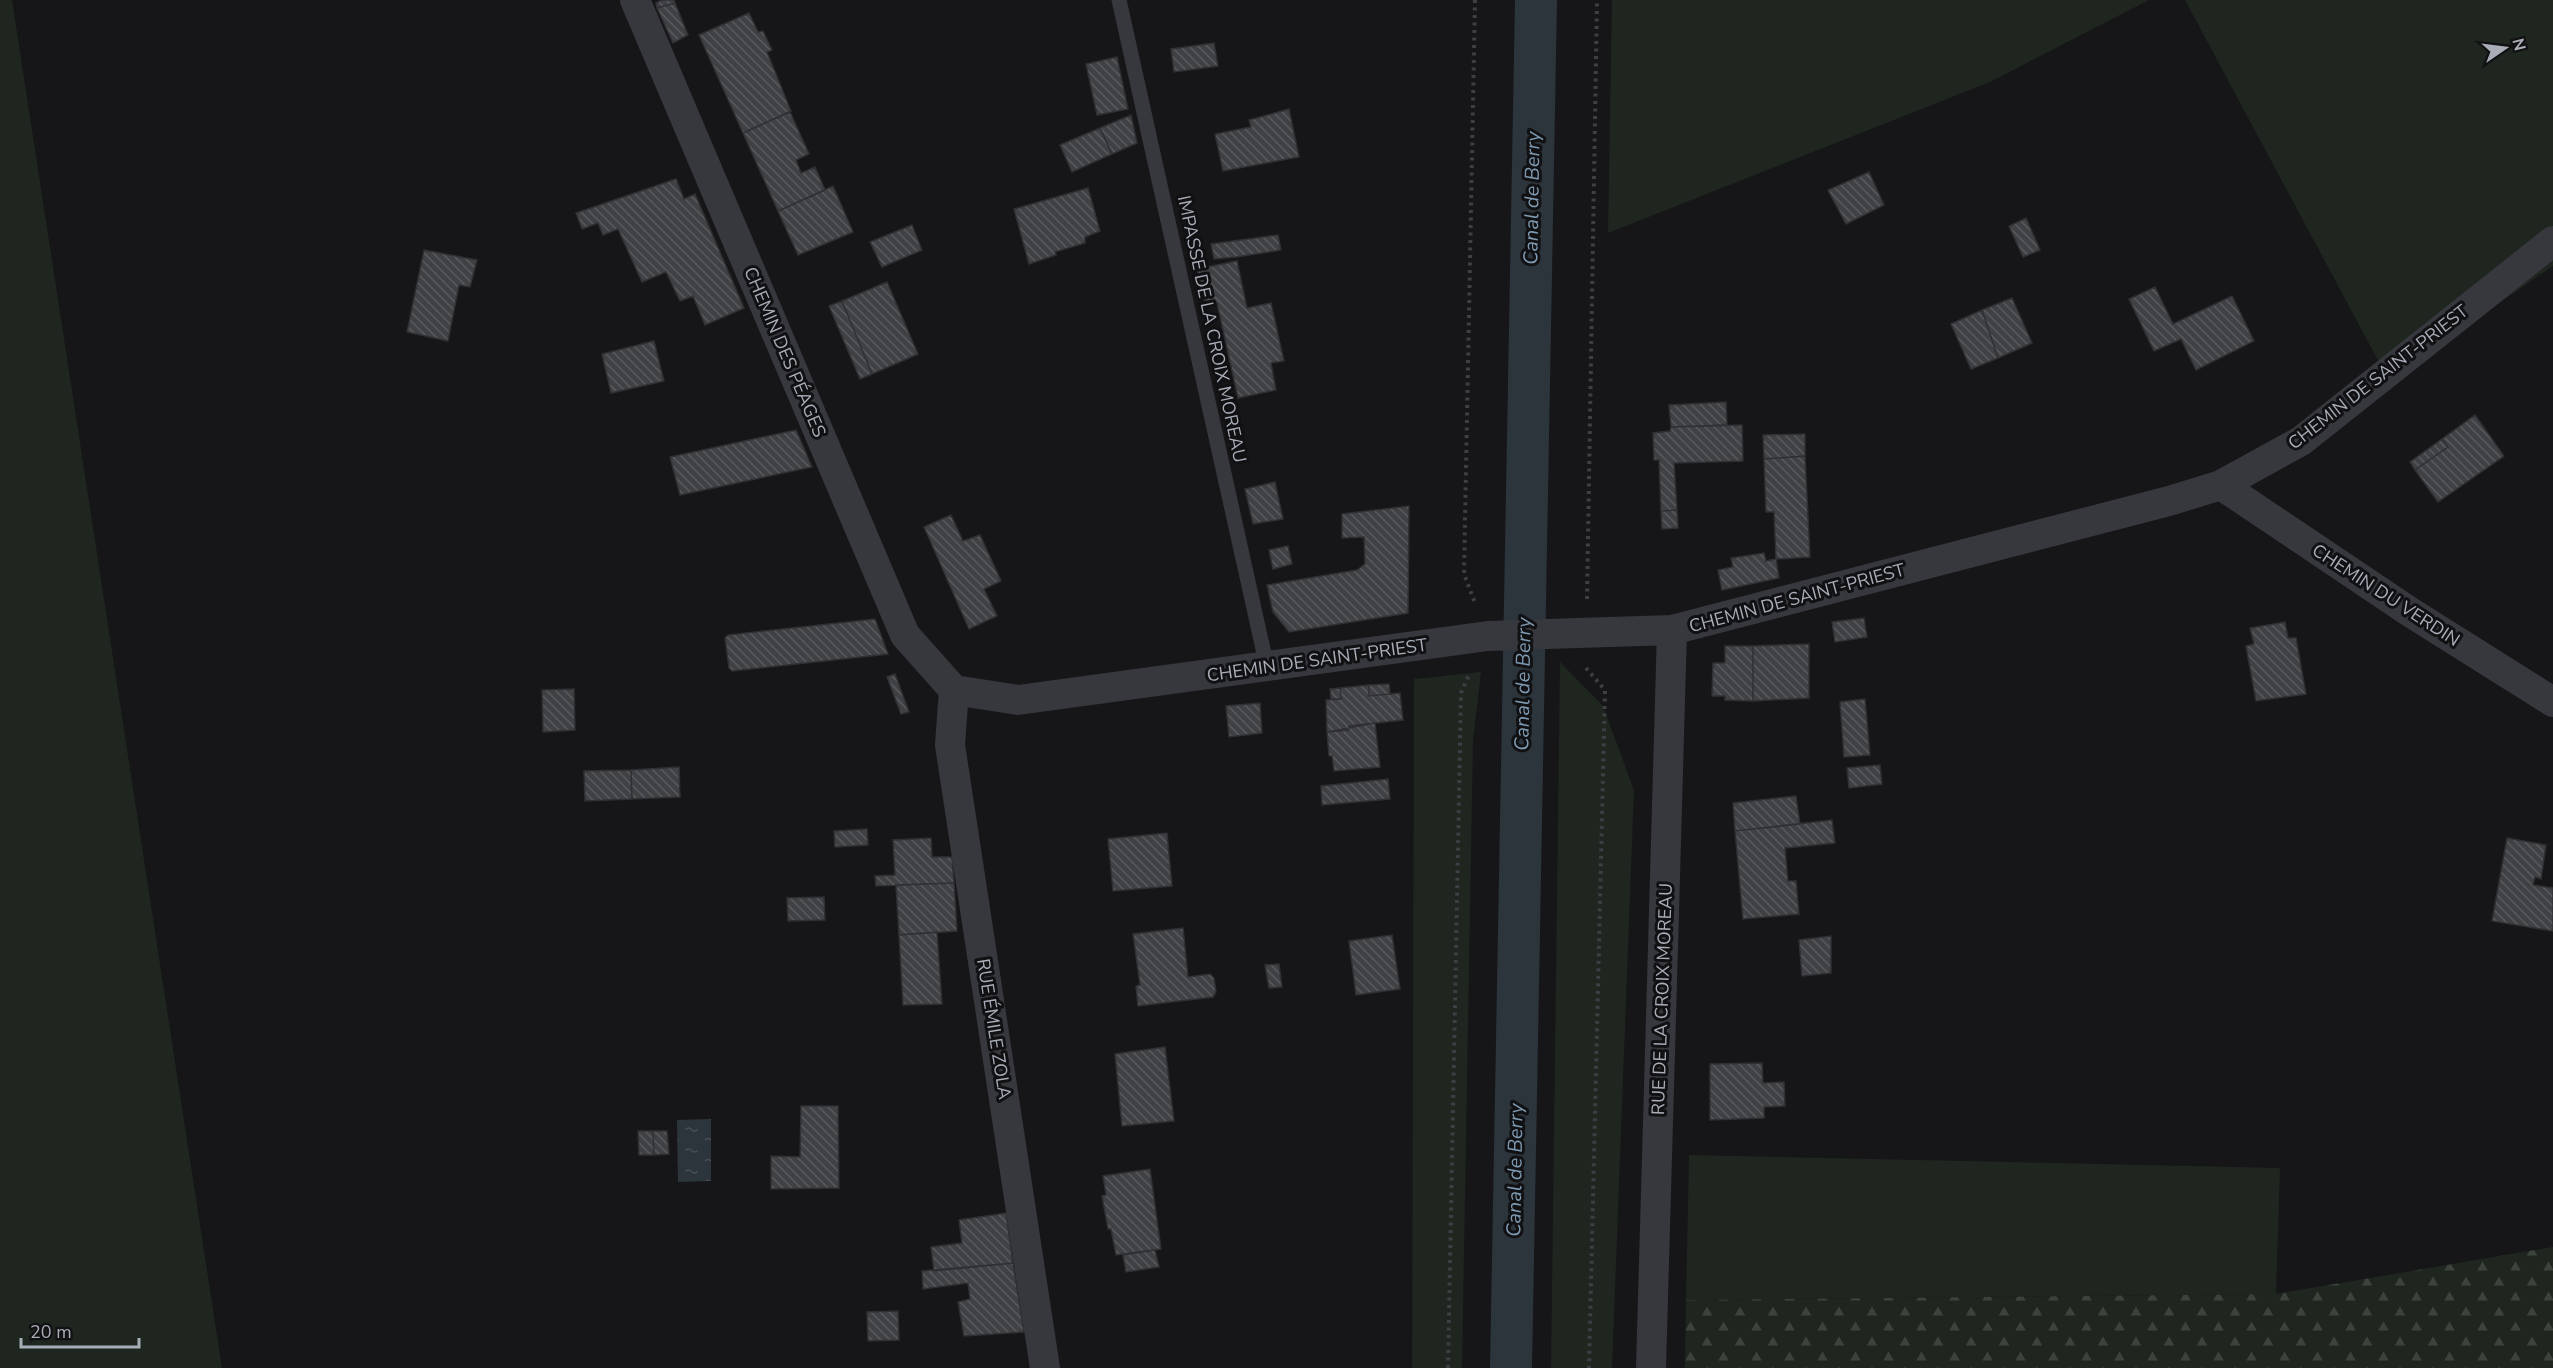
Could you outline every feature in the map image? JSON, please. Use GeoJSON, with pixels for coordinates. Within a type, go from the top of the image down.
{"type":"FeatureCollection","features":[{"type":"Feature","properties":{"kind":"street","name":"CHEMIN DES PÉAGES"},"geometry":{"type":"LineString","coordinates":[[635,0],[905,635],[954,690]]}},
{"type":"Feature","properties":{"kind":"street","name":"CHEMIN DE SAINT-PRIEST"},"geometry":{"type":"LineString","coordinates":[[954,690],[1018,700],[1488,636],[1672,630],[2221,485],[2301,441],[2553,241]]}},
{"type":"Feature","properties":{"kind":"street","name":"CHEMIN DU VERDIN"},"geometry":{"type":"LineString","coordinates":[[2221,485],[2410,612],[2553,702]]}},
{"type":"Feature","properties":{"kind":"street","name":"RUE DE LA CROIX MOREAU"},"geometry":{"type":"LineString","coordinates":[[1651,1368],[1672,630]]}},
{"type":"Feature","properties":{"kind":"street","name":"RUE ÉMILE ZOLA"},"geometry":{"type":"LineString","coordinates":[[954,690],[950,745],[1045,1368]]}},
{"type":"Feature","properties":{"kind":"lane","name":"IMPASSE DE LA CROIX MOREAU"},"geometry":{"type":"LineString","coordinates":[[1119,0],[1267,667]]}},
{"type":"Feature","properties":{"kind":"path"},"geometry":{"type":"LineString","coordinates":[[1448,1368],[1461,693],[1488,636],[1464,574],[1475,0]]}},
{"type":"Feature","properties":{"kind":"path"},"geometry":{"type":"LineString","coordinates":[[1589,1368],[1605,690],[1557,634],[1587,600],[1597,0]]}},
{"type":"Feature","properties":{"kind":"green space"},"geometry":{"type":"Polygon","coordinates":[[[0,0],[12,0],[222,1368],[0,1368],[0,0]]]}},
{"type":"Feature","properties":{"kind":"green space"},"geometry":{"type":"Polygon","coordinates":[[[1612,0],[2149,0],[1990,82],[1608,233],[1612,0]]]}},
{"type":"Feature","properties":{"kind":"green space"},"geometry":{"type":"Polygon","coordinates":[[[2185,0],[2553,0],[2553,266],[2388,379],[2185,0]]]}},
{"type":"Feature","properties":{"kind":"green space"},"geometry":{"type":"Polygon","coordinates":[[[1560,662],[1603,706],[1634,790],[1612,1368],[1551,1368],[1560,662]]]}},
{"type":"Feature","properties":{"kind":"green space"},"geometry":{"type":"Polygon","coordinates":[[[1481,672],[1473,741],[1462,1368],[1412,1368],[1414,679],[1481,672]]]}},
{"type":"Feature","properties":{"kind":"green space"},"geometry":{"type":"Polygon","coordinates":[[[1689,1155],[2280,1168],[2276,1294],[1686,1300],[1689,1155]]]}},
{"type":"Feature","properties":{"kind":"green space"},"geometry":{"type":"Polygon","coordinates":[[[2553,1247],[2553,1368],[1685,1368],[1686,1300],[2276,1294],[2553,1247]]]}},
{"type":"Feature","properties":{"kind":"water"},"geometry":{"type":"Polygon","coordinates":[[[711,1119],[711,1181],[678,1182],[677,1120],[711,1119]]]}},
{"type":"Feature","properties":{"kind":"building"},"geometry":{"type":"Polygon","coordinates":[[[662,0],[674,0],[675,3],[657,8],[656,3],[662,0]]]}},
{"type":"Feature","properties":{"kind":"building"},"geometry":{"type":"Polygon","coordinates":[[[675,3],[688,35],[673,43],[657,8],[675,3]]]}},
{"type":"Feature","properties":{"kind":"building"},"geometry":{"type":"Polygon","coordinates":[[[749,13],[758,32],[763,31],[772,50],[767,52],[791,111],[743,133],[699,35],[749,13]]]}},
{"type":"Feature","properties":{"kind":"building"},"geometry":{"type":"Polygon","coordinates":[[[1214,43],[1218,66],[1174,72],[1171,49],[1214,43]]]}},
{"type":"Feature","properties":{"kind":"building"},"geometry":{"type":"Polygon","coordinates":[[[1117,57],[1128,109],[1097,115],[1086,64],[1117,57]]]}},
{"type":"Feature","properties":{"kind":"building"},"geometry":{"type":"Polygon","coordinates":[[[1289,109],[1299,157],[1223,171],[1215,134],[1251,127],[1249,120],[1289,109]]]}},
{"type":"Feature","properties":{"kind":"building"},"geometry":{"type":"Polygon","coordinates":[[[790,112],[809,154],[796,160],[801,173],[815,167],[825,190],[778,211],[743,133],[790,112]]]}},
{"type":"Feature","properties":{"kind":"building"},"geometry":{"type":"Polygon","coordinates":[[[1131,115],[1137,143],[1112,154],[1100,128],[1131,115]]]}},
{"type":"Feature","properties":{"kind":"building"},"geometry":{"type":"Polygon","coordinates":[[[1100,128],[1112,154],[1072,172],[1060,145],[1100,128]]]}},
{"type":"Feature","properties":{"kind":"building"},"geometry":{"type":"Polygon","coordinates":[[[1869,172],[1884,205],[1846,224],[1828,190],[1869,172]]]}},
{"type":"Feature","properties":{"kind":"building"},"geometry":{"type":"Polygon","coordinates":[[[676,179],[684,199],[695,194],[744,308],[705,325],[693,296],[680,301],[666,272],[642,282],[618,229],[603,235],[598,223],[582,229],[576,213],[676,179]]]}},
{"type":"Feature","properties":{"kind":"building"},"geometry":{"type":"Polygon","coordinates":[[[833,186],[853,232],[798,255],[778,211],[833,186]]]}},
{"type":"Feature","properties":{"kind":"building"},"geometry":{"type":"Polygon","coordinates":[[[1088,188],[1100,231],[1085,237],[1085,243],[1055,252],[1056,255],[1029,264],[1014,209],[1088,188]]]}},
{"type":"Feature","properties":{"kind":"building"},"geometry":{"type":"Polygon","coordinates":[[[2026,218],[2040,250],[2023,257],[2009,226],[2026,218]]]}},
{"type":"Feature","properties":{"kind":"building"},"geometry":{"type":"Polygon","coordinates":[[[912,225],[922,250],[882,267],[870,242],[912,225]]]}},
{"type":"Feature","properties":{"kind":"building"},"geometry":{"type":"Polygon","coordinates":[[[1278,235],[1281,250],[1214,259],[1211,244],[1278,235]]]}},
{"type":"Feature","properties":{"kind":"building"},"geometry":{"type":"Polygon","coordinates":[[[424,250],[477,260],[470,287],[459,285],[448,341],[407,332],[424,250]]]}},
{"type":"Feature","properties":{"kind":"building"},"geometry":{"type":"Polygon","coordinates":[[[1237,261],[1247,308],[1271,303],[1284,361],[1271,363],[1276,390],[1238,398],[1217,303],[1206,306],[1197,269],[1237,261]]]}},
{"type":"Feature","properties":{"kind":"building"},"geometry":{"type":"Polygon","coordinates":[[[887,282],[918,354],[872,374],[842,301],[887,282]]]}},
{"type":"Feature","properties":{"kind":"building"},"geometry":{"type":"Polygon","coordinates":[[[2155,287],[2173,324],[2232,296],[2254,341],[2196,370],[2181,339],[2154,351],[2129,299],[2155,287]]]}},
{"type":"Feature","properties":{"kind":"building"},"geometry":{"type":"Polygon","coordinates":[[[2012,298],[2032,343],[1998,358],[1982,310],[2012,298]]]}},
{"type":"Feature","properties":{"kind":"building"},"geometry":{"type":"Polygon","coordinates":[[[842,301],[872,374],[860,379],[829,306],[842,301]]]}},
{"type":"Feature","properties":{"kind":"building"},"geometry":{"type":"Polygon","coordinates":[[[1982,310],[1998,358],[1971,369],[1951,324],[1982,310]]]}},
{"type":"Feature","properties":{"kind":"building"},"geometry":{"type":"Polygon","coordinates":[[[654,341],[664,381],[611,393],[602,354],[654,341]]]}},
{"type":"Feature","properties":{"kind":"building"},"geometry":{"type":"Polygon","coordinates":[[[1726,402],[1727,425],[1671,427],[1669,405],[1726,402]]]}},
{"type":"Feature","properties":{"kind":"building"},"geometry":{"type":"Polygon","coordinates":[[[2475,415],[2504,456],[2438,502],[2415,470],[2448,447],[2442,439],[2475,415]]]}},
{"type":"Feature","properties":{"kind":"building"},"geometry":{"type":"Polygon","coordinates":[[[1742,425],[1743,461],[1674,463],[1677,510],[1661,511],[1659,460],[1654,460],[1653,433],[1670,431],[1671,427],[1742,425]]]}},
{"type":"Feature","properties":{"kind":"building"},"geometry":{"type":"Polygon","coordinates":[[[796,430],[812,467],[680,495],[670,457],[796,430]]]}},
{"type":"Feature","properties":{"kind":"building"},"geometry":{"type":"Polygon","coordinates":[[[1805,434],[1805,456],[1764,459],[1763,435],[1805,434]]]}},
{"type":"Feature","properties":{"kind":"building"},"geometry":{"type":"Polygon","coordinates":[[[2442,439],[2448,447],[2415,470],[2410,462],[2442,439]]]}},
{"type":"Feature","properties":{"kind":"building"},"geometry":{"type":"Polygon","coordinates":[[[1805,456],[1810,557],[1776,559],[1774,512],[1766,512],[1764,459],[1805,456]]]}},
{"type":"Feature","properties":{"kind":"building"},"geometry":{"type":"Polygon","coordinates":[[[1275,482],[1283,519],[1253,524],[1245,489],[1275,482]]]}},
{"type":"Feature","properties":{"kind":"building"},"geometry":{"type":"Polygon","coordinates":[[[1409,506],[1408,613],[1289,632],[1273,612],[1267,585],[1357,570],[1365,564],[1364,537],[1342,538],[1342,514],[1409,506]]]}},
{"type":"Feature","properties":{"kind":"building"},"geometry":{"type":"Polygon","coordinates":[[[1677,510],[1678,528],[1662,529],[1661,511],[1677,510]]]}},
{"type":"Feature","properties":{"kind":"building"},"geometry":{"type":"Polygon","coordinates":[[[951,515],[963,541],[980,535],[1001,581],[984,589],[997,616],[969,629],[924,527],[951,515]]]}},
{"type":"Feature","properties":{"kind":"building"},"geometry":{"type":"Polygon","coordinates":[[[1288,546],[1292,564],[1273,569],[1269,550],[1288,546]]]}},
{"type":"Feature","properties":{"kind":"building"},"geometry":{"type":"Polygon","coordinates":[[[1764,553],[1766,561],[1776,559],[1779,578],[1722,590],[1718,570],[1733,567],[1731,558],[1764,553]]]}},
{"type":"Feature","properties":{"kind":"building"},"geometry":{"type":"Polygon","coordinates":[[[1864,618],[1867,637],[1835,642],[1832,622],[1864,618]]]}},
{"type":"Feature","properties":{"kind":"building"},"geometry":{"type":"Polygon","coordinates":[[[875,619],[888,654],[732,671],[729,668],[725,638],[728,635],[875,619]]]}},
{"type":"Feature","properties":{"kind":"building"},"geometry":{"type":"Polygon","coordinates":[[[2285,622],[2288,638],[2296,638],[2306,694],[2256,701],[2246,646],[2254,644],[2250,628],[2285,622]]]}},
{"type":"Feature","properties":{"kind":"building"},"geometry":{"type":"Polygon","coordinates":[[[1809,644],[1809,698],[1753,701],[1753,646],[1809,644]]]}},
{"type":"Feature","properties":{"kind":"building"},"geometry":{"type":"Polygon","coordinates":[[[1725,646],[1753,646],[1753,701],[1725,700],[1725,696],[1712,696],[1713,663],[1725,663],[1725,646]]]}},
{"type":"Feature","properties":{"kind":"building"},"geometry":{"type":"Polygon","coordinates":[[[895,674],[909,712],[901,714],[887,677],[895,674]]]}},
{"type":"Feature","properties":{"kind":"building"},"geometry":{"type":"Polygon","coordinates":[[[1389,684],[1390,694],[1369,696],[1369,685],[1389,684]]]}},
{"type":"Feature","properties":{"kind":"building"},"geometry":{"type":"Polygon","coordinates":[[[1369,685],[1369,696],[1400,693],[1403,720],[1349,726],[1349,730],[1327,732],[1326,700],[1341,699],[1340,688],[1369,685]]]}},
{"type":"Feature","properties":{"kind":"building"},"geometry":{"type":"Polygon","coordinates":[[[1340,688],[1341,699],[1331,699],[1330,689],[1340,688]]]}},
{"type":"Feature","properties":{"kind":"building"},"geometry":{"type":"Polygon","coordinates":[[[574,689],[575,730],[543,732],[542,690],[574,689]]]}},
{"type":"Feature","properties":{"kind":"building"},"geometry":{"type":"Polygon","coordinates":[[[1865,699],[1870,755],[1844,757],[1840,702],[1865,699]]]}},
{"type":"Feature","properties":{"kind":"building"},"geometry":{"type":"Polygon","coordinates":[[[1260,703],[1262,733],[1229,737],[1226,706],[1260,703]]]}},
{"type":"Feature","properties":{"kind":"building"},"geometry":{"type":"Polygon","coordinates":[[[1375,723],[1380,767],[1334,771],[1332,756],[1329,756],[1327,732],[1375,723]]]}},
{"type":"Feature","properties":{"kind":"building"},"geometry":{"type":"Polygon","coordinates":[[[1880,765],[1882,784],[1849,788],[1847,768],[1880,765]]]}},
{"type":"Feature","properties":{"kind":"building"},"geometry":{"type":"Polygon","coordinates":[[[679,767],[680,797],[632,799],[631,770],[679,767]]]}},
{"type":"Feature","properties":{"kind":"building"},"geometry":{"type":"Polygon","coordinates":[[[631,770],[632,799],[585,801],[584,771],[631,770]]]}},
{"type":"Feature","properties":{"kind":"building"},"geometry":{"type":"Polygon","coordinates":[[[1388,779],[1390,799],[1322,805],[1321,786],[1388,779]]]}},
{"type":"Feature","properties":{"kind":"building"},"geometry":{"type":"Polygon","coordinates":[[[1796,796],[1800,824],[1735,831],[1733,803],[1796,796]]]}},
{"type":"Feature","properties":{"kind":"building"},"geometry":{"type":"Polygon","coordinates":[[[1832,820],[1835,843],[1785,848],[1788,881],[1796,881],[1799,914],[1743,919],[1735,831],[1832,820]]]}},
{"type":"Feature","properties":{"kind":"building"},"geometry":{"type":"Polygon","coordinates":[[[867,829],[868,845],[835,847],[834,831],[867,829]]]}},
{"type":"Feature","properties":{"kind":"building"},"geometry":{"type":"Polygon","coordinates":[[[1167,833],[1172,886],[1113,891],[1108,839],[1167,833]]]}},
{"type":"Feature","properties":{"kind":"building"},"geometry":{"type":"Polygon","coordinates":[[[931,838],[932,857],[952,857],[954,883],[876,886],[875,876],[895,875],[893,840],[931,838]]]}},
{"type":"Feature","properties":{"kind":"building"},"geometry":{"type":"Polygon","coordinates":[[[2507,838],[2546,845],[2541,879],[2535,877],[2533,885],[2553,888],[2553,931],[2492,921],[2507,838]]]}},
{"type":"Feature","properties":{"kind":"building"},"geometry":{"type":"Polygon","coordinates":[[[954,883],[957,931],[899,935],[896,885],[954,883]]]}},
{"type":"Feature","properties":{"kind":"building"},"geometry":{"type":"Polygon","coordinates":[[[824,897],[825,920],[788,921],[787,898],[824,897]]]}},
{"type":"Feature","properties":{"kind":"building"},"geometry":{"type":"Polygon","coordinates":[[[1183,928],[1188,977],[1210,974],[1214,978],[1216,992],[1213,997],[1138,1006],[1136,986],[1140,985],[1133,934],[1183,928]]]}},
{"type":"Feature","properties":{"kind":"building"},"geometry":{"type":"Polygon","coordinates":[[[937,932],[942,1004],[903,1005],[899,935],[937,932]]]}},
{"type":"Feature","properties":{"kind":"building"},"geometry":{"type":"Polygon","coordinates":[[[1392,935],[1400,989],[1356,995],[1349,941],[1392,935]]]}},
{"type":"Feature","properties":{"kind":"building"},"geometry":{"type":"Polygon","coordinates":[[[1831,936],[1831,973],[1802,976],[1799,940],[1831,936]]]}},
{"type":"Feature","properties":{"kind":"building"},"geometry":{"type":"Polygon","coordinates":[[[1279,964],[1282,987],[1269,988],[1265,965],[1279,964]]]}},
{"type":"Feature","properties":{"kind":"building"},"geometry":{"type":"Polygon","coordinates":[[[1165,1047],[1174,1121],[1122,1126],[1115,1054],[1165,1047]]]}},
{"type":"Feature","properties":{"kind":"building"},"geometry":{"type":"Polygon","coordinates":[[[1762,1063],[1763,1083],[1784,1082],[1785,1106],[1764,1107],[1764,1118],[1710,1120],[1710,1064],[1762,1063]]]}},
{"type":"Feature","properties":{"kind":"building"},"geometry":{"type":"Polygon","coordinates":[[[801,1106],[838,1106],[839,1188],[771,1189],[771,1156],[800,1157],[801,1106]]]}},
{"type":"Feature","properties":{"kind":"building"},"geometry":{"type":"Polygon","coordinates":[[[638,1131],[653,1131],[654,1155],[639,1155],[638,1131]]]}},
{"type":"Feature","properties":{"kind":"building"},"geometry":{"type":"Polygon","coordinates":[[[653,1131],[667,1131],[669,1154],[654,1155],[653,1131]]]}},
{"type":"Feature","properties":{"kind":"building"},"geometry":{"type":"Polygon","coordinates":[[[1150,1169],[1161,1249],[1116,1255],[1102,1196],[1106,1195],[1103,1176],[1150,1169]]]}},
{"type":"Feature","properties":{"kind":"building"},"geometry":{"type":"Polygon","coordinates":[[[1006,1213],[1013,1263],[934,1271],[931,1247],[962,1243],[959,1220],[1006,1213]]]}},
{"type":"Feature","properties":{"kind":"building"},"geometry":{"type":"Polygon","coordinates":[[[1155,1250],[1159,1267],[1126,1272],[1123,1255],[1155,1250]]]}},
{"type":"Feature","properties":{"kind":"building"},"geometry":{"type":"Polygon","coordinates":[[[1013,1263],[1024,1332],[964,1336],[958,1302],[970,1299],[968,1283],[923,1289],[922,1271],[1013,1263]]]}},
{"type":"Feature","properties":{"kind":"building"},"geometry":{"type":"Polygon","coordinates":[[[898,1311],[899,1340],[868,1341],[867,1312],[898,1311]]]}},
{"type":"Feature","properties":{"kind":"waterway","name":"Canal de Berry"},"geometry":{"type":"LineString","coordinates":[[1511,1368],[1536,0]]}}]}
